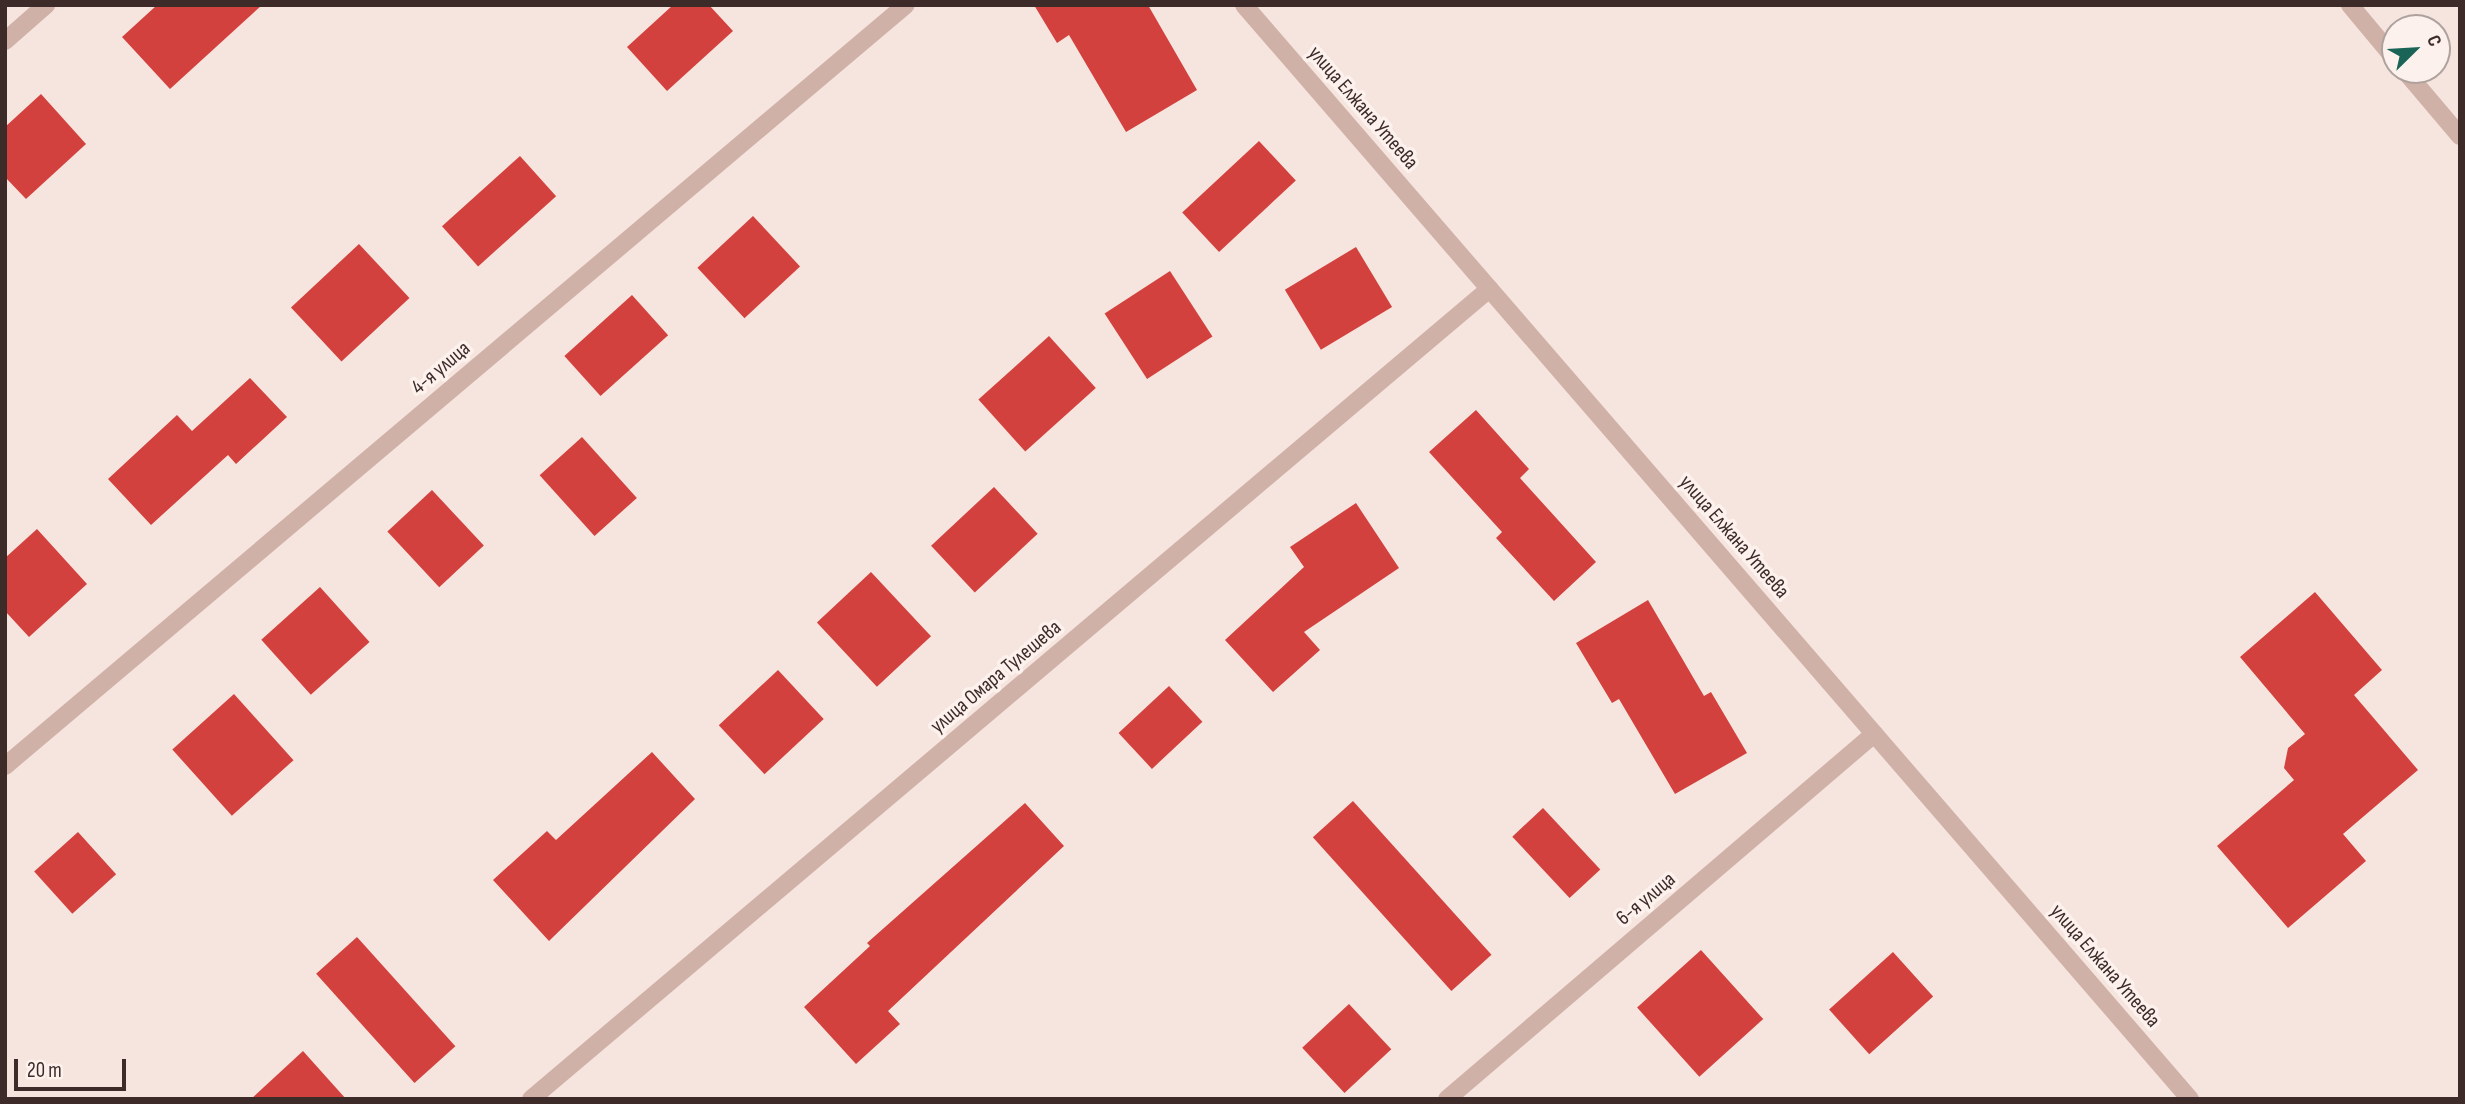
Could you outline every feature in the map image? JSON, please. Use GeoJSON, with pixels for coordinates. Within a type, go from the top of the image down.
{"type":"FeatureCollection","features":[{"type":"Feature","properties":{"kind":"street"},"geometry":{"type":"LineString","coordinates":[[5,41],[46,5]]}},
{"type":"Feature","properties":{"kind":"street","name":"4-я улица"},"geometry":{"type":"LineString","coordinates":[[5,766],[905,5]]}},
{"type":"Feature","properties":{"kind":"street","name":"улица Елжана Утеева"},"geometry":{"type":"LineString","coordinates":[[1244,5],[2190,1099]]}},
{"type":"Feature","properties":{"kind":"street"},"geometry":{"type":"LineString","coordinates":[[2350,5],[2381,42]]}},
{"type":"Feature","properties":{"kind":"street"},"geometry":{"type":"LineString","coordinates":[[2416,84],[2460,136]]}},
{"type":"Feature","properties":{"kind":"street","name":"улица Омара Тулешева"},"geometry":{"type":"LineString","coordinates":[[531,1099],[1489,289]]}},
{"type":"Feature","properties":{"kind":"street","name":"6-я улица"},"geometry":{"type":"LineString","coordinates":[[1447,1099],[1874,734]]}},
{"type":"Feature","properties":{"kind":"building"},"geometry":{"type":"Polygon","coordinates":[[[157,5],[262,5],[170,89],[122,37],[157,5]]]}},
{"type":"Feature","properties":{"kind":"building"},"geometry":{"type":"Polygon","coordinates":[[[673,5],[709,5],[733,31],[667,91],[627,47],[673,5]]]}},
{"type":"Feature","properties":{"kind":"building"},"geometry":{"type":"Polygon","coordinates":[[[1034,5],[1148,5],[1197,90],[1126,132],[1069,35],[1057,43],[1034,5]]]}},
{"type":"Feature","properties":{"kind":"building"},"geometry":{"type":"Polygon","coordinates":[[[41,94],[86,144],[26,199],[5,177],[5,127],[41,94]]]}},
{"type":"Feature","properties":{"kind":"building"},"geometry":{"type":"Polygon","coordinates":[[[1259,141],[1296,180],[1219,252],[1182,213],[1259,141]]]}},
{"type":"Feature","properties":{"kind":"building"},"geometry":{"type":"Polygon","coordinates":[[[520,156],[556,196],[478,266],[442,226],[520,156]]]}},
{"type":"Feature","properties":{"kind":"building"},"geometry":{"type":"Polygon","coordinates":[[[753,216],[800,266],[744,318],[697,268],[753,216]]]}},
{"type":"Feature","properties":{"kind":"building"},"geometry":{"type":"Polygon","coordinates":[[[359,244],[409,298],[341,362],[291,307],[359,244]]]}},
{"type":"Feature","properties":{"kind":"building"},"geometry":{"type":"Polygon","coordinates":[[[1356,247],[1392,307],[1321,350],[1285,290],[1356,247]]]}},
{"type":"Feature","properties":{"kind":"building"},"geometry":{"type":"Polygon","coordinates":[[[1170,271],[1212,336],[1147,379],[1105,313],[1170,271]]]}},
{"type":"Feature","properties":{"kind":"building"},"geometry":{"type":"Polygon","coordinates":[[[632,295],[668,335],[601,396],[564,356],[632,295]]]}},
{"type":"Feature","properties":{"kind":"building"},"geometry":{"type":"Polygon","coordinates":[[[1049,336],[1096,388],[1025,452],[978,400],[1049,336]]]}},
{"type":"Feature","properties":{"kind":"building"},"geometry":{"type":"Polygon","coordinates":[[[250,378],[287,417],[236,464],[228,455],[151,525],[108,479],[177,415],[192,431],[250,378]]]}},
{"type":"Feature","properties":{"kind":"building"},"geometry":{"type":"Polygon","coordinates":[[[1476,410],[1529,469],[1520,478],[1596,562],[1554,601],[1496,538],[1502,532],[1429,452],[1476,410]]]}},
{"type":"Feature","properties":{"kind":"building"},"geometry":{"type":"Polygon","coordinates":[[[582,437],[637,498],[595,536],[540,475],[582,437]]]}},
{"type":"Feature","properties":{"kind":"building"},"geometry":{"type":"Polygon","coordinates":[[[994,487],[1038,534],[975,592],[931,546],[994,487]]]}},
{"type":"Feature","properties":{"kind":"building"},"geometry":{"type":"Polygon","coordinates":[[[432,490],[484,546],[439,587],[387,532],[432,490]]]}},
{"type":"Feature","properties":{"kind":"building"},"geometry":{"type":"Polygon","coordinates":[[[1356,503],[1399,568],[1304,632],[1320,650],[1273,692],[1225,640],[1304,567],[1290,547],[1356,503]]]}},
{"type":"Feature","properties":{"kind":"building"},"geometry":{"type":"Polygon","coordinates":[[[37,529],[87,584],[29,637],[5,611],[5,558],[37,529]]]}},
{"type":"Feature","properties":{"kind":"building"},"geometry":{"type":"Polygon","coordinates":[[[871,572],[931,636],[877,687],[817,622],[871,572]]]}},
{"type":"Feature","properties":{"kind":"building"},"geometry":{"type":"Polygon","coordinates":[[[320,587],[370,642],[311,695],[261,640],[320,587]]]}},
{"type":"Feature","properties":{"kind":"building"},"geometry":{"type":"Polygon","coordinates":[[[2315,592],[2382,670],[2354,695],[2418,770],[2343,834],[2366,861],[2288,928],[2217,846],[2294,780],[2284,768],[2288,748],[2305,734],[2240,657],[2315,592]]]}},
{"type":"Feature","properties":{"kind":"building"},"geometry":{"type":"Polygon","coordinates":[[[1648,600],[1704,696],[1711,692],[1747,753],[1675,794],[1619,699],[1612,703],[1576,643],[1648,600]]]}},
{"type":"Feature","properties":{"kind":"building"},"geometry":{"type":"Polygon","coordinates":[[[778,670],[824,719],[764,774],[719,725],[778,670]]]}},
{"type":"Feature","properties":{"kind":"building"},"geometry":{"type":"Polygon","coordinates":[[[1169,686],[1202,722],[1152,769],[1119,733],[1169,686]]]}},
{"type":"Feature","properties":{"kind":"building"},"geometry":{"type":"Polygon","coordinates":[[[234,694],[294,760],[232,816],[172,750],[234,694]]]}},
{"type":"Feature","properties":{"kind":"building"},"geometry":{"type":"Polygon","coordinates":[[[652,752],[695,799],[549,941],[493,880],[547,831],[556,840],[652,752]]]}},
{"type":"Feature","properties":{"kind":"building"},"geometry":{"type":"Polygon","coordinates":[[[1353,801],[1492,955],[1451,991],[1313,837],[1353,801]]]}},
{"type":"Feature","properties":{"kind":"building"},"geometry":{"type":"Polygon","coordinates":[[[1025,803],[1064,846],[888,1011],[900,1024],[856,1064],[804,1007],[870,946],[867,943],[1025,803]]]}},
{"type":"Feature","properties":{"kind":"building"},"geometry":{"type":"Polygon","coordinates":[[[1543,808],[1600,869],[1570,898],[1512,837],[1543,808]]]}},
{"type":"Feature","properties":{"kind":"building"},"geometry":{"type":"Polygon","coordinates":[[[78,832],[116,874],[72,914],[34,871],[78,832]]]}},
{"type":"Feature","properties":{"kind":"building"},"geometry":{"type":"Polygon","coordinates":[[[357,937],[455,1046],[414,1083],[316,974],[357,937]]]}},
{"type":"Feature","properties":{"kind":"building"},"geometry":{"type":"Polygon","coordinates":[[[1701,950],[1763,1019],[1699,1077],[1637,1008],[1701,950]]]}},
{"type":"Feature","properties":{"kind":"building"},"geometry":{"type":"Polygon","coordinates":[[[1893,952],[1933,997],[1869,1054],[1829,1010],[1893,952]]]}},
{"type":"Feature","properties":{"kind":"building"},"geometry":{"type":"Polygon","coordinates":[[[1349,1004],[1391,1049],[1344,1093],[1302,1048],[1349,1004]]]}},
{"type":"Feature","properties":{"kind":"building"},"geometry":{"type":"Polygon","coordinates":[[[303,1051],[346,1099],[251,1099],[303,1051]]]}}]}
